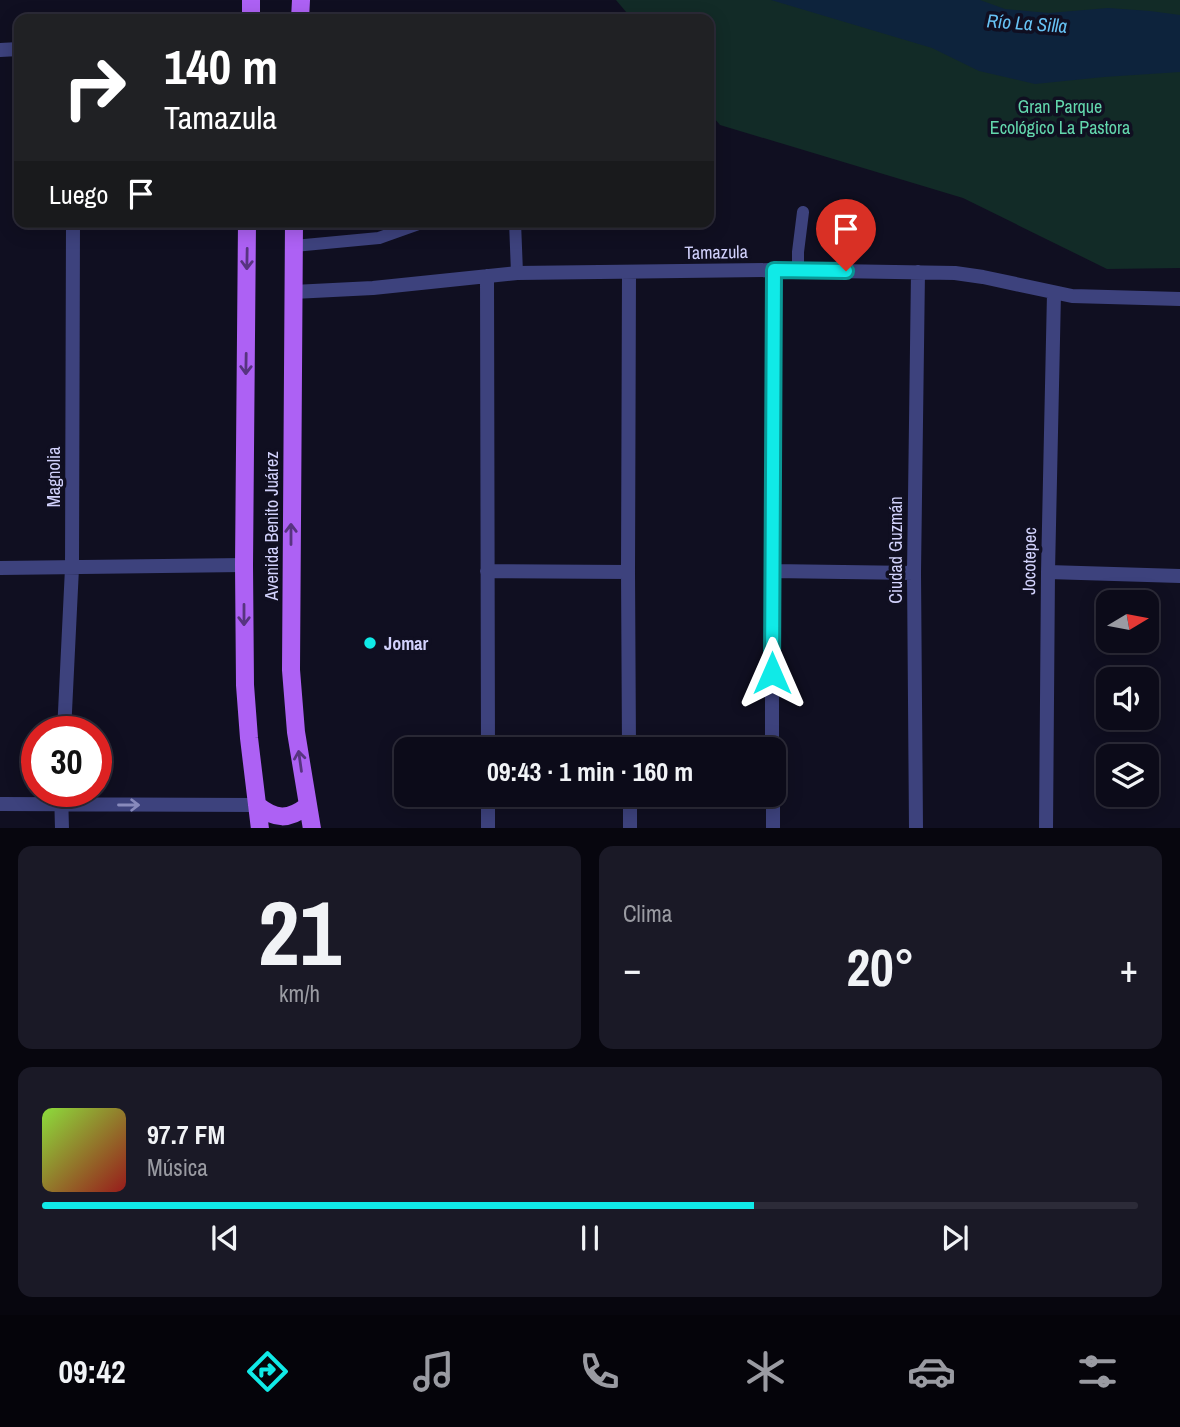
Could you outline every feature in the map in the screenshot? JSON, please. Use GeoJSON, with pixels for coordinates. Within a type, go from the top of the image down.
{"type":"FeatureCollection","features":[{"type":"Feature","properties":{"kind":"main road","name":"Avenida Benito Juárez"},"geometry":{"type":"LineString","coordinates":[[247,228],[245,685],[248,738],[260,828]]}},
{"type":"Feature","properties":{"kind":"main road","name":"Avenida Benito Juárez"},"geometry":{"type":"LineString","coordinates":[[294,228],[291,670],[296,732],[312,828]]}},
{"type":"Feature","properties":{"kind":"main road"},"geometry":{"type":"LineString","coordinates":[[257,805],[277,817],[293,814],[307,806]]}},
{"type":"Feature","properties":{"kind":"street","name":"Magnolia"},"geometry":{"type":"LineString","coordinates":[[65,716],[72,568],[73,228]]}},
{"type":"Feature","properties":{"kind":"street"},"geometry":{"type":"LineString","coordinates":[[772,737],[774,270]]}},
{"type":"Feature","properties":{"kind":"street","name":"Tamazula"},"geometry":{"type":"LineString","coordinates":[[293,292],[373,288],[517,273],[798,270],[971,275],[1054,293],[1099,298],[1180,299]]}},
{"type":"Feature","properties":{"kind":"street"},"geometry":{"type":"LineString","coordinates":[[629,272],[629,737]]}},
{"type":"Feature","properties":{"kind":"street","name":"Ciudad Guzmán"},"geometry":{"type":"LineString","coordinates":[[916,828],[914,573],[918,272]]}},
{"type":"Feature","properties":{"kind":"street"},"geometry":{"type":"LineString","coordinates":[[487,276],[488,737]]}},
{"type":"Feature","properties":{"kind":"street","name":"Jocotepec"},"geometry":{"type":"LineString","coordinates":[[1046,828],[1054,293]]}},
{"type":"Feature","properties":{"kind":"street"},"geometry":{"type":"LineString","coordinates":[[0,568],[244,565]]}},
{"type":"Feature","properties":{"kind":"street"},"geometry":{"type":"LineString","coordinates":[[487,571],[628,572]]}},
{"type":"Feature","properties":{"kind":"street"},"geometry":{"type":"LineString","coordinates":[[772,571],[914,573]]}},
{"type":"Feature","properties":{"kind":"street"},"geometry":{"type":"LineString","coordinates":[[1048,572],[1180,576]]}},
{"type":"Feature","properties":{"kind":"street"},"geometry":{"type":"LineString","coordinates":[[112,800],[257,805]]}},
{"type":"Feature","properties":{"kind":"street"},"geometry":{"type":"LineString","coordinates":[[0,804],[21,802]]}},
{"type":"Feature","properties":{"kind":"street"},"geometry":{"type":"LineString","coordinates":[[61,807],[62,828]]}},
{"type":"Feature","properties":{"kind":"street"},"geometry":{"type":"LineString","coordinates":[[488,807],[488,828]]}},
{"type":"Feature","properties":{"kind":"street"},"geometry":{"type":"LineString","coordinates":[[630,807],[630,828]]}},
{"type":"Feature","properties":{"kind":"street"},"geometry":{"type":"LineString","coordinates":[[773,807],[773,828]]}},
{"type":"Feature","properties":{"kind":"lane"},"geometry":{"type":"LineString","coordinates":[[798,270],[803,212]]}},
{"type":"Feature","properties":{"kind":"lane"},"geometry":{"type":"LineString","coordinates":[[294,246],[379,238],[407,228]]}},
{"type":"Feature","properties":{"kind":"lane"},"geometry":{"type":"LineString","coordinates":[[515,228],[517,273]]}},
{"type":"Feature","properties":{"kind":"green space","name":"Gran Parque Ecológico La Pastora"},"geometry":{"type":"Polygon","coordinates":[[[616,0],[1180,0],[1180,268],[1107,269],[963,198],[720,125],[714,118],[714,14],[628,14],[616,0]]]}},
{"type":"Feature","properties":{"kind":"water","name":"Río La Silla"},"geometry":{"type":"Polygon","coordinates":[[[771,0],[980,0],[1005,9],[1049,13],[1108,8],[1180,15],[1180,72],[1035,84],[979,71],[932,48],[771,0]]]}},
{"type":"Feature","properties":{"kind":"place","name":"Jomar"},"geometry":{"type":"Point","coordinates":[370,643]}},
{"type":"Feature","properties":{"kind":"route"},"geometry":{"type":"LineString","coordinates":[[772,673],[774,270],[846,271]]}}]}
